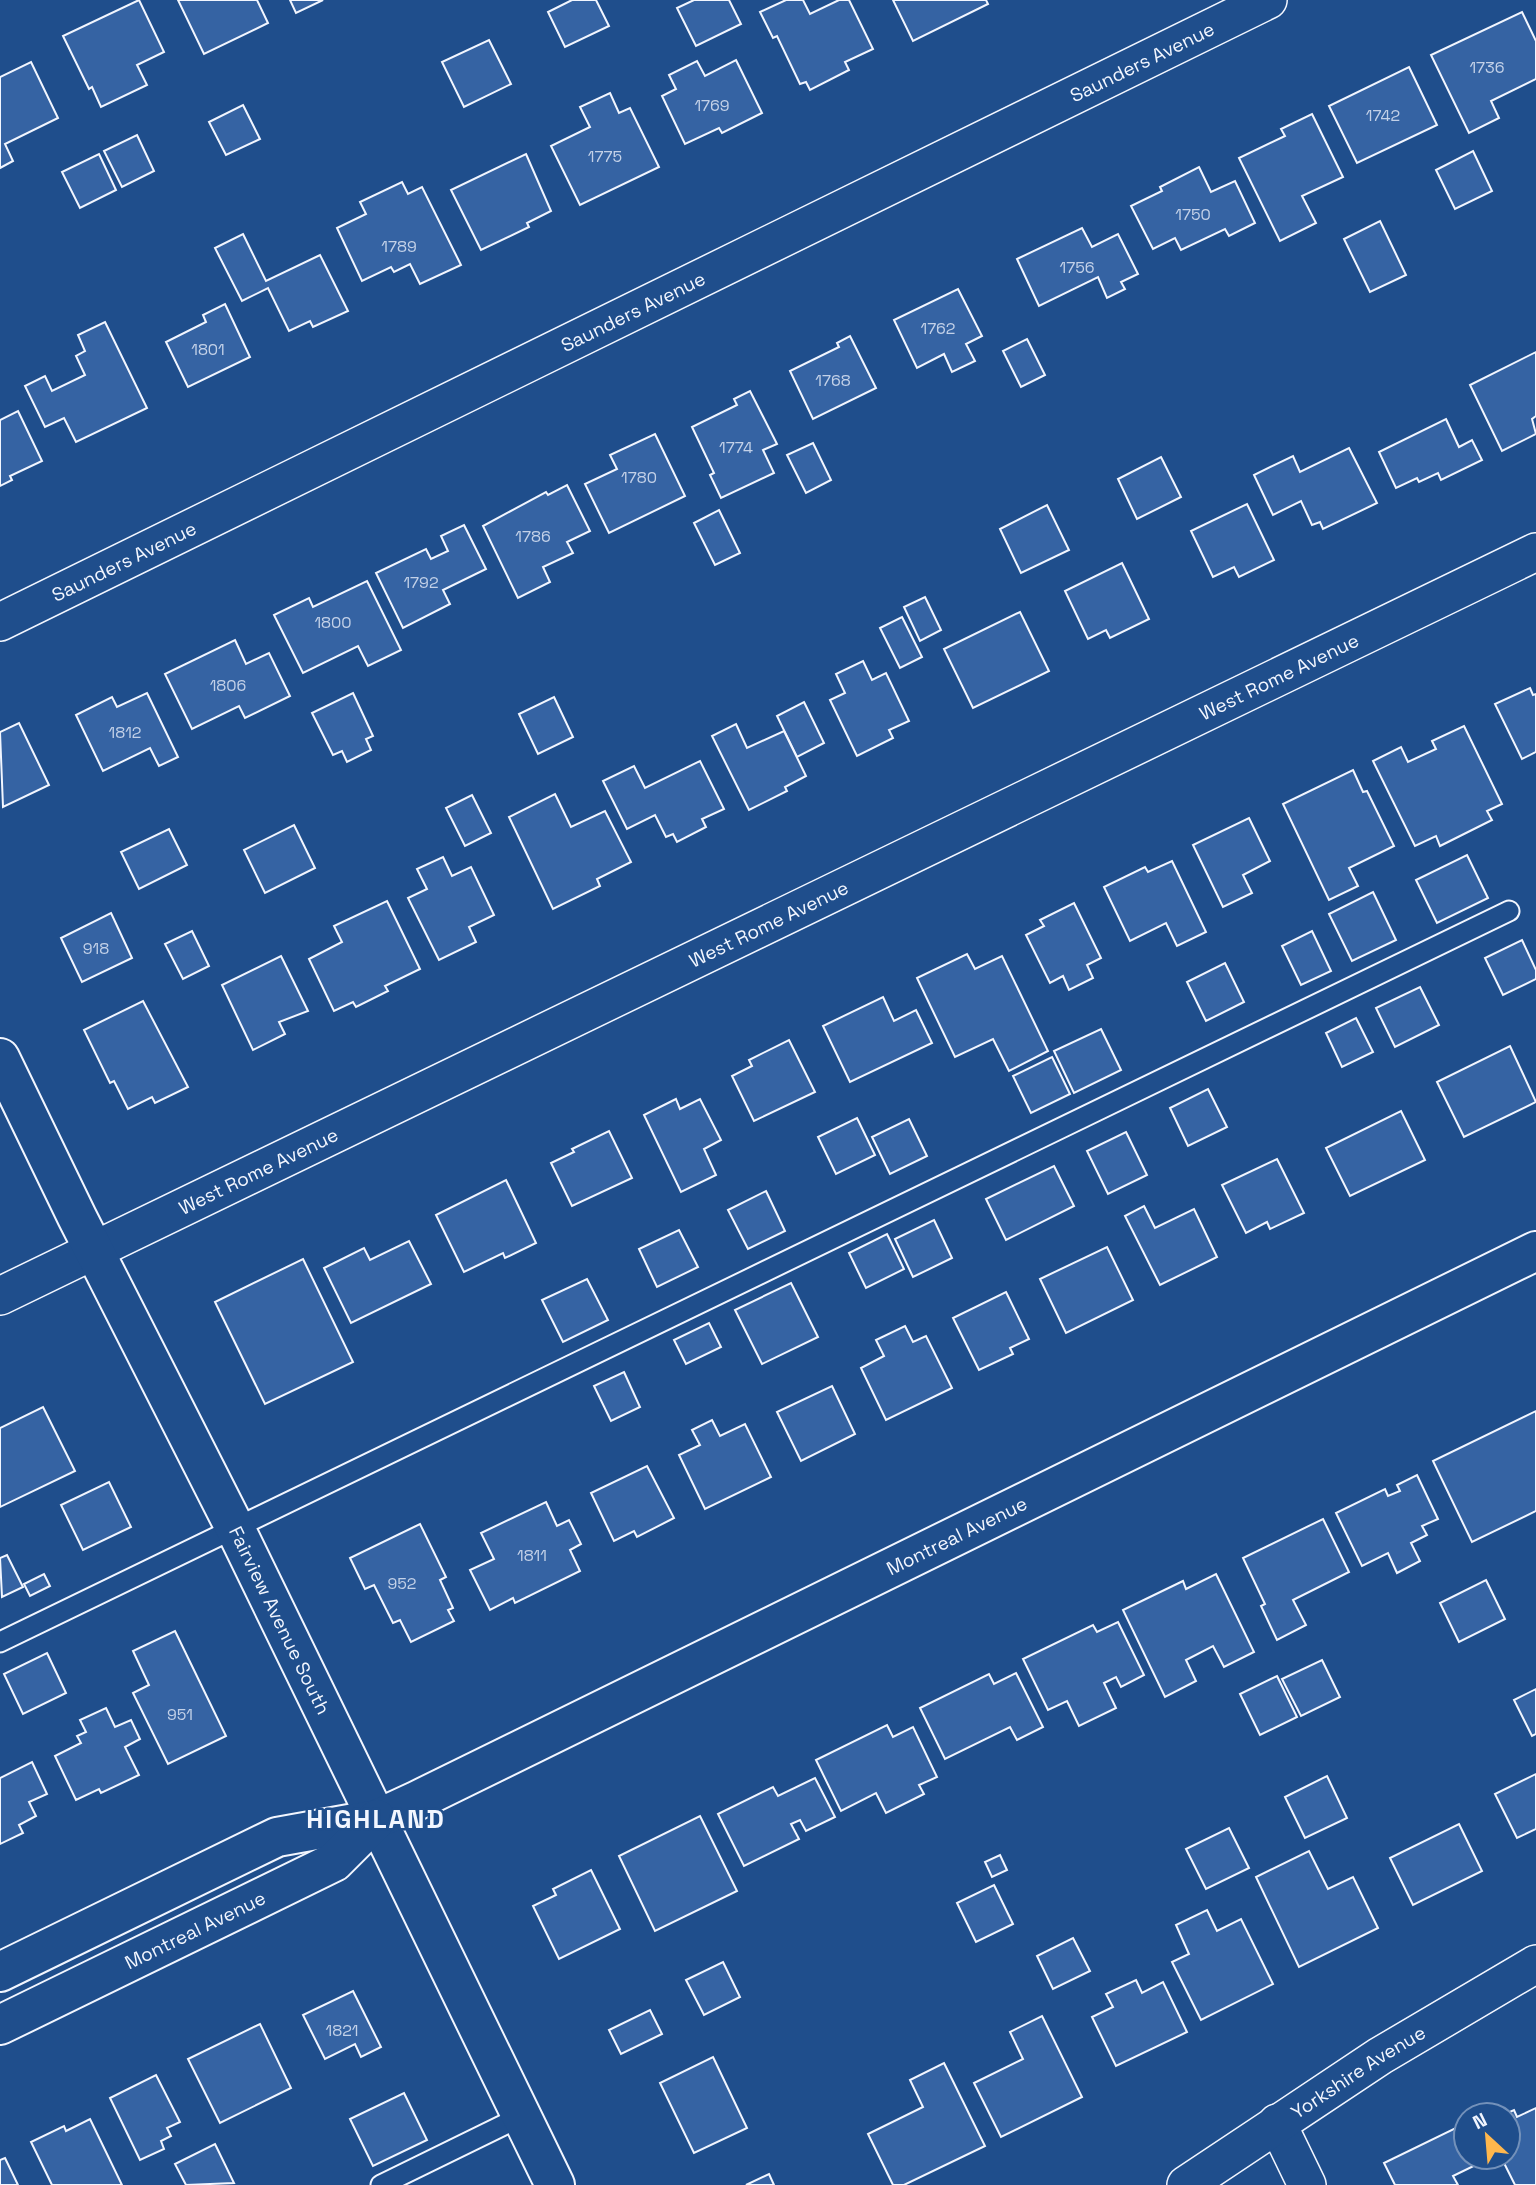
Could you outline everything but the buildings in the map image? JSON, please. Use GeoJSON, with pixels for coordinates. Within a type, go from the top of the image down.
{"type":"FeatureCollection","features":[{"type":"Feature","properties":{"kind":"street","name":"Saunders Avenue"},"geometry":{"type":"LineString","coordinates":[[0,622],[1268,0]]}},
{"type":"Feature","properties":{"kind":"street","name":"West Rome Avenue"},"geometry":{"type":"LineString","coordinates":[[0,1296],[1536,552]]}},
{"type":"Feature","properties":{"kind":"street","name":"Fairview Avenue South"},"geometry":{"type":"LineString","coordinates":[[0,1058],[93,1250],[235,1528],[555,2185]]}},
{"type":"Feature","properties":{"kind":"street","name":"Montreal Avenue"},"geometry":{"type":"LineString","coordinates":[[0,1972],[277,1837],[377,1819],[1536,1251]]}},
{"type":"Feature","properties":{"kind":"street","name":"Montreal Avenue"},"geometry":{"type":"LineString","coordinates":[[0,2025],[334,1862],[377,1819]]}},
{"type":"Feature","properties":{"kind":"street","name":"Yorkshire Avenue"},"geometry":{"type":"LineString","coordinates":[[1186,2185],[1380,2056],[1536,1964]]}},
{"type":"Feature","properties":{"kind":"street"},"geometry":{"type":"LineString","coordinates":[[1277,2123],[1307,2185]]}},
{"type":"Feature","properties":{"kind":"lane"},"geometry":{"type":"LineString","coordinates":[[0,1642],[1509,911]]}},
{"type":"Feature","properties":{"kind":"lane"},"geometry":{"type":"LineString","coordinates":[[382,2185],[522,2116]]}},
{"type":"Feature","properties":{"kind":"district","name":"HIGHLAND"},"geometry":{"type":"Point","coordinates":[376,1819]}}]}
